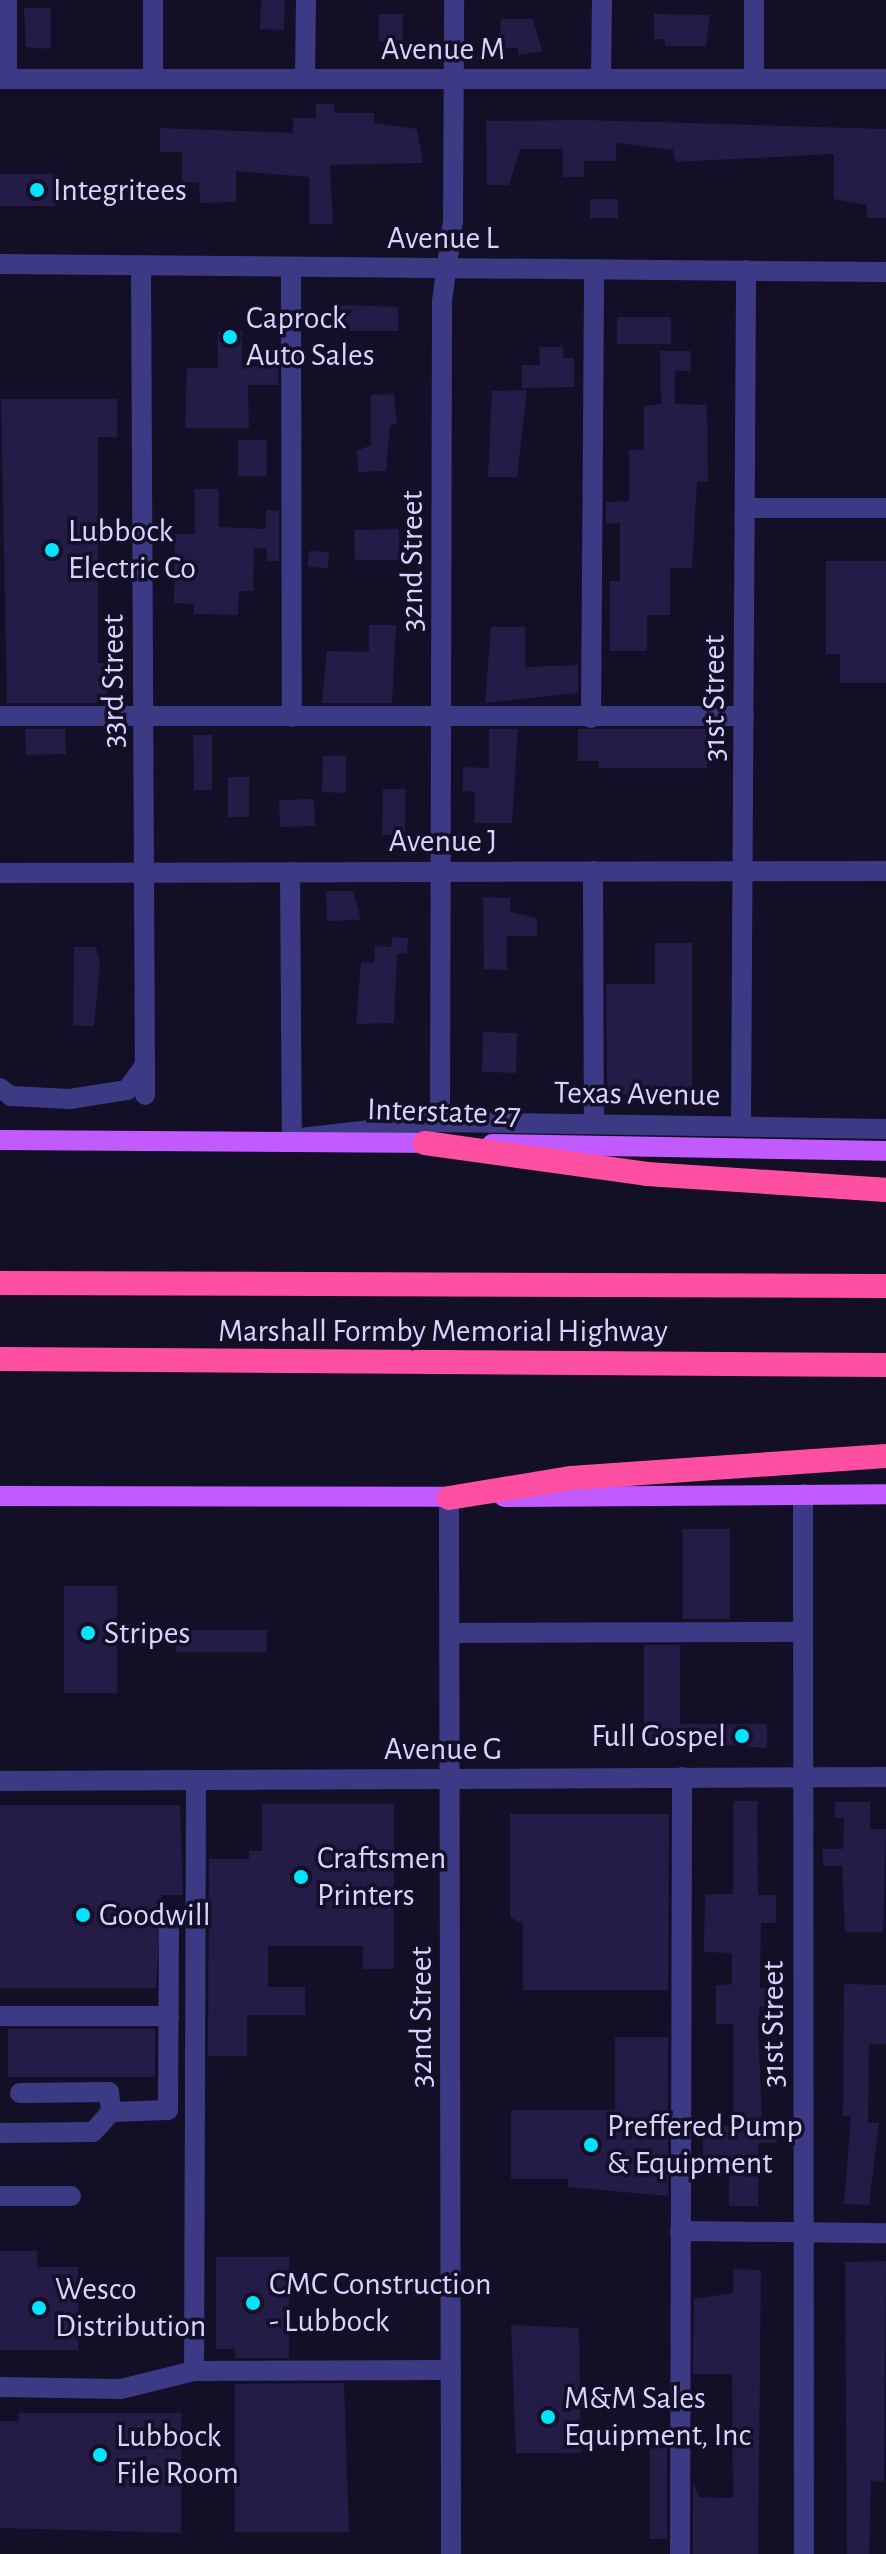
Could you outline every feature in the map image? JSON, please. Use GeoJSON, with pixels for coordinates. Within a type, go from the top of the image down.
{"type":"FeatureCollection","features":[{"type":"Feature","properties":{"kind":"highway"},"geometry":{"type":"LineString","coordinates":[[425,1143],[647,1174],[886,1190]]}},
{"type":"Feature","properties":{"kind":"highway","name":"Marshall Formby Memorial Highway"},"geometry":{"type":"LineString","coordinates":[[0,1283],[886,1286]]}},
{"type":"Feature","properties":{"kind":"highway","name":"Marshall Formby Memorial Highway"},"geometry":{"type":"LineString","coordinates":[[0,1359],[886,1365]]}},
{"type":"Feature","properties":{"kind":"highway"},"geometry":{"type":"LineString","coordinates":[[449,1498],[571,1478],[886,1456]]}},
{"type":"Feature","properties":{"kind":"main road"},"geometry":{"type":"LineString","coordinates":[[0,1129],[54,1140]]}},
{"type":"Feature","properties":{"kind":"main road","name":"Interstate 27"},"geometry":{"type":"LineString","coordinates":[[0,1140],[292,1139],[886,1151]]}},
{"type":"Feature","properties":{"kind":"main road"},"geometry":{"type":"LineString","coordinates":[[0,1154],[54,1140]]}},
{"type":"Feature","properties":{"kind":"main road"},"geometry":{"type":"LineString","coordinates":[[0,1496],[449,1498],[886,1494]]}},
{"type":"Feature","properties":{"kind":"street"},"geometry":{"type":"LineString","coordinates":[[4,79],[7,0]]}},
{"type":"Feature","properties":{"kind":"street"},"geometry":{"type":"LineString","coordinates":[[153,0],[153,79]]}},
{"type":"Feature","properties":{"kind":"street"},"geometry":{"type":"LineString","coordinates":[[305,79],[306,0]]}},
{"type":"Feature","properties":{"kind":"street","name":"32nd Street"},"geometry":{"type":"LineString","coordinates":[[440,1122],[447,268],[454,0]]}},
{"type":"Feature","properties":{"kind":"street"},"geometry":{"type":"LineString","coordinates":[[601,79],[602,0]]}},
{"type":"Feature","properties":{"kind":"street"},"geometry":{"type":"LineString","coordinates":[[754,0],[754,79]]}},
{"type":"Feature","properties":{"kind":"street","name":"Avenue M"},"geometry":{"type":"LineString","coordinates":[[4,79],[886,79]]}},
{"type":"Feature","properties":{"kind":"street","name":"Avenue L"},"geometry":{"type":"LineString","coordinates":[[0,264],[886,272]]}},
{"type":"Feature","properties":{"kind":"street","name":"33rd Street"},"geometry":{"type":"LineString","coordinates":[[141,266],[145,1095]]}},
{"type":"Feature","properties":{"kind":"street"},"geometry":{"type":"LineString","coordinates":[[291,267],[292,717]]}},
{"type":"Feature","properties":{"kind":"street"},"geometry":{"type":"LineString","coordinates":[[591,718],[594,269]]}},
{"type":"Feature","properties":{"kind":"street","name":"31st Street"},"geometry":{"type":"LineString","coordinates":[[741,1125],[746,270]]}},
{"type":"Feature","properties":{"kind":"street"},"geometry":{"type":"LineString","coordinates":[[745,508],[886,508]]}},
{"type":"Feature","properties":{"kind":"street"},"geometry":{"type":"LineString","coordinates":[[0,716],[442,720],[744,716]]}},
{"type":"Feature","properties":{"kind":"street"},"geometry":{"type":"LineString","coordinates":[[593,871],[594,1124]]}},
{"type":"Feature","properties":{"kind":"street","name":"Avenue J"},"geometry":{"type":"LineString","coordinates":[[0,873],[886,871]]}},
{"type":"Feature","properties":{"kind":"street"},"geometry":{"type":"LineString","coordinates":[[290,872],[292,1139]]}},
{"type":"Feature","properties":{"kind":"street"},"geometry":{"type":"LineString","coordinates":[[0,1088],[70,1099],[127,1090],[145,1065]]}},
{"type":"Feature","properties":{"kind":"street","name":"Texas Avenue"},"geometry":{"type":"LineString","coordinates":[[292,1139],[440,1122],[886,1129]]}},
{"type":"Feature","properties":{"kind":"street","name":"31st Street"},"geometry":{"type":"LineString","coordinates":[[803,1494],[804,2554]]}},
{"type":"Feature","properties":{"kind":"street","name":"32nd Street"},"geometry":{"type":"LineString","coordinates":[[449,1498],[451,2545]]}},
{"type":"Feature","properties":{"kind":"street"},"geometry":{"type":"LineString","coordinates":[[450,1633],[802,1632]]}},
{"type":"Feature","properties":{"kind":"street"},"geometry":{"type":"LineString","coordinates":[[680,2554],[682,1777]]}},
{"type":"Feature","properties":{"kind":"street","name":"Avenue G"},"geometry":{"type":"LineString","coordinates":[[0,1781],[886,1777]]}},
{"type":"Feature","properties":{"kind":"street"},"geometry":{"type":"LineString","coordinates":[[194,2371],[196,1781]]}},
{"type":"Feature","properties":{"kind":"street"},"geometry":{"type":"LineString","coordinates":[[0,2133],[93,2132],[111,2112],[168,2110],[169,1921]]}},
{"type":"Feature","properties":{"kind":"street"},"geometry":{"type":"LineString","coordinates":[[0,2016],[169,2016]]}},
{"type":"Feature","properties":{"kind":"street"},"geometry":{"type":"LineString","coordinates":[[20,2093],[109,2092],[111,2112]]}},
{"type":"Feature","properties":{"kind":"street"},"geometry":{"type":"LineString","coordinates":[[0,2196],[71,2196]]}},
{"type":"Feature","properties":{"kind":"street"},"geometry":{"type":"LineString","coordinates":[[680,2231],[886,2233]]}},
{"type":"Feature","properties":{"kind":"street"},"geometry":{"type":"LineString","coordinates":[[0,2387],[121,2389],[194,2371],[451,2370]]}},
{"type":"Feature","properties":{"kind":"building"},"geometry":{"type":"Polygon","coordinates":[[[261,0],[285,0],[284,30],[260,29],[261,0]]]}},
{"type":"Feature","properties":{"kind":"building"},"geometry":{"type":"Polygon","coordinates":[[[24,8],[51,8],[51,49],[26,47],[24,8]]]}},
{"type":"Feature","properties":{"kind":"building"},"geometry":{"type":"Polygon","coordinates":[[[379,14],[403,14],[403,41],[379,41],[379,14]]]}},
{"type":"Feature","properties":{"kind":"building"},"geometry":{"type":"Polygon","coordinates":[[[654,14],[710,15],[706,46],[665,46],[665,39],[654,39],[654,14]]]}},
{"type":"Feature","properties":{"kind":"building"},"geometry":{"type":"Polygon","coordinates":[[[501,19],[533,19],[542,51],[518,55],[518,48],[500,48],[501,19]]]}},
{"type":"Feature","properties":{"kind":"building"},"geometry":{"type":"Polygon","coordinates":[[[316,104],[334,104],[334,113],[374,113],[374,123],[417,129],[423,163],[330,165],[333,224],[309,224],[309,177],[236,171],[236,202],[200,203],[199,182],[182,182],[182,152],[160,152],[160,128],[293,133],[293,118],[316,118],[316,104]]]}},
{"type":"Feature","properties":{"kind":"building"},"geometry":{"type":"Polygon","coordinates":[[[587,120],[886,129],[886,218],[867,218],[867,205],[834,199],[834,154],[676,162],[673,150],[616,143],[616,161],[584,161],[584,177],[563,177],[563,149],[520,149],[509,185],[487,185],[486,121],[587,120]]]}},
{"type":"Feature","properties":{"kind":"building","name":"Integritees"},"geometry":{"type":"Polygon","coordinates":[[[0,174],[55,174],[55,206],[0,206],[0,174]]]}},
{"type":"Feature","properties":{"kind":"building"},"geometry":{"type":"Polygon","coordinates":[[[590,199],[618,199],[618,218],[590,218],[590,199]]]}},
{"type":"Feature","properties":{"kind":"building"},"geometry":{"type":"Polygon","coordinates":[[[334,306],[398,307],[398,331],[334,331],[334,306]]]}},
{"type":"Feature","properties":{"kind":"building"},"geometry":{"type":"Polygon","coordinates":[[[617,317],[671,317],[671,344],[617,344],[617,317]]]}},
{"type":"Feature","properties":{"kind":"building"},"geometry":{"type":"Polygon","coordinates":[[[218,331],[242,331],[242,366],[278,366],[278,385],[248,385],[249,428],[185,428],[187,368],[218,368],[218,331]]]}},
{"type":"Feature","properties":{"kind":"building"},"geometry":{"type":"Polygon","coordinates":[[[539,347],[563,347],[563,358],[574,358],[574,387],[522,388],[522,365],[540,365],[539,347]]]}},
{"type":"Feature","properties":{"kind":"building"},"geometry":{"type":"Polygon","coordinates":[[[660,351],[691,351],[691,371],[675,371],[675,404],[707,405],[708,481],[697,482],[692,568],[670,568],[670,615],[647,615],[647,651],[610,651],[610,581],[620,581],[620,523],[606,524],[606,502],[629,501],[629,450],[644,449],[644,406],[661,404],[660,351]]]}},
{"type":"Feature","properties":{"kind":"building"},"geometry":{"type":"Polygon","coordinates":[[[527,390],[517,477],[488,477],[492,391],[527,390]]]}},
{"type":"Feature","properties":{"kind":"building"},"geometry":{"type":"Polygon","coordinates":[[[394,394],[397,424],[390,425],[386,471],[358,472],[357,451],[371,445],[371,395],[394,394]]]}},
{"type":"Feature","properties":{"kind":"building","name":"Lubbock Electric Co"},"geometry":{"type":"Polygon","coordinates":[[[1,399],[117,399],[117,437],[98,437],[98,663],[107,663],[107,703],[7,703],[1,399]]]}},
{"type":"Feature","properties":{"kind":"building"},"geometry":{"type":"Polygon","coordinates":[[[238,440],[267,440],[267,476],[238,476],[238,440]]]}},
{"type":"Feature","properties":{"kind":"building"},"geometry":{"type":"Polygon","coordinates":[[[195,489],[219,489],[219,527],[266,529],[266,510],[279,510],[279,561],[267,561],[267,549],[254,548],[253,591],[239,591],[238,615],[194,614],[194,604],[174,603],[175,534],[195,534],[195,489]]]}},
{"type":"Feature","properties":{"kind":"building"},"geometry":{"type":"Polygon","coordinates":[[[399,529],[399,560],[355,560],[354,530],[399,529]]]}},
{"type":"Feature","properties":{"kind":"building"},"geometry":{"type":"Polygon","coordinates":[[[309,551],[329,552],[328,568],[308,567],[309,551]]]}},
{"type":"Feature","properties":{"kind":"building"},"geometry":{"type":"Polygon","coordinates":[[[826,561],[886,561],[886,683],[840,683],[840,654],[826,654],[826,561]]]}},
{"type":"Feature","properties":{"kind":"building"},"geometry":{"type":"Polygon","coordinates":[[[369,625],[396,625],[392,703],[322,703],[327,651],[369,652],[369,625]]]}},
{"type":"Feature","properties":{"kind":"building"},"geometry":{"type":"Polygon","coordinates":[[[491,627],[525,627],[525,667],[578,665],[578,693],[485,703],[491,627]]]}},
{"type":"Feature","properties":{"kind":"building"},"geometry":{"type":"Polygon","coordinates":[[[25,729],[65,729],[66,754],[26,755],[25,729]]]}},
{"type":"Feature","properties":{"kind":"building"},"geometry":{"type":"Polygon","coordinates":[[[489,729],[518,729],[512,823],[475,823],[475,792],[463,791],[463,767],[489,768],[489,729]]]}},
{"type":"Feature","properties":{"kind":"building"},"geometry":{"type":"Polygon","coordinates":[[[578,729],[707,729],[707,768],[599,768],[599,761],[578,761],[578,729]]]}},
{"type":"Feature","properties":{"kind":"building"},"geometry":{"type":"Polygon","coordinates":[[[193,735],[212,735],[212,790],[194,790],[193,735]]]}},
{"type":"Feature","properties":{"kind":"building"},"geometry":{"type":"Polygon","coordinates":[[[323,756],[346,756],[346,793],[322,792],[323,756]]]}},
{"type":"Feature","properties":{"kind":"building"},"geometry":{"type":"Polygon","coordinates":[[[228,777],[249,777],[249,817],[228,817],[228,777]]]}},
{"type":"Feature","properties":{"kind":"building"},"geometry":{"type":"Polygon","coordinates":[[[383,789],[405,789],[405,835],[382,835],[383,789]]]}},
{"type":"Feature","properties":{"kind":"building"},"geometry":{"type":"Polygon","coordinates":[[[314,799],[315,826],[280,827],[279,800],[314,799]]]}},
{"type":"Feature","properties":{"kind":"building"},"geometry":{"type":"Polygon","coordinates":[[[326,891],[353,891],[361,920],[327,921],[326,891]]]}},
{"type":"Feature","properties":{"kind":"building"},"geometry":{"type":"Polygon","coordinates":[[[483,897],[510,898],[510,912],[537,918],[537,936],[507,936],[507,970],[484,969],[483,897]]]}},
{"type":"Feature","properties":{"kind":"building"},"geometry":{"type":"Polygon","coordinates":[[[392,937],[408,938],[407,954],[397,954],[394,1023],[356,1024],[361,962],[374,963],[375,946],[391,947],[392,937]]]}},
{"type":"Feature","properties":{"kind":"building"},"geometry":{"type":"Polygon","coordinates":[[[655,943],[692,943],[692,1094],[607,1094],[606,984],[655,984],[655,943]]]}},
{"type":"Feature","properties":{"kind":"building"},"geometry":{"type":"Polygon","coordinates":[[[74,947],[96,947],[100,964],[94,1026],[73,1026],[74,947]]]}},
{"type":"Feature","properties":{"kind":"building"},"geometry":{"type":"Polygon","coordinates":[[[483,1032],[517,1033],[516,1073],[482,1072],[483,1032]]]}},
{"type":"Feature","properties":{"kind":"building"},"geometry":{"type":"Polygon","coordinates":[[[683,1529],[730,1529],[730,1619],[683,1619],[683,1529]]]}},
{"type":"Feature","properties":{"kind":"building","name":"Stripes"},"geometry":{"type":"Polygon","coordinates":[[[64,1586],[117,1586],[117,1693],[64,1693],[64,1586]]]}},
{"type":"Feature","properties":{"kind":"building"},"geometry":{"type":"Polygon","coordinates":[[[176,1630],[267,1630],[267,1652],[176,1652],[176,1630]]]}},
{"type":"Feature","properties":{"kind":"building"},"geometry":{"type":"Polygon","coordinates":[[[644,1645],[680,1645],[680,1724],[767,1724],[767,1748],[644,1740],[644,1645]]]}},
{"type":"Feature","properties":{"kind":"building"},"geometry":{"type":"Polygon","coordinates":[[[733,1801],[757,1801],[758,1895],[776,1895],[776,1923],[761,1923],[760,1988],[779,1988],[779,2007],[760,2007],[758,2024],[762,2121],[777,2121],[777,2143],[758,2143],[758,2206],[729,2206],[729,2176],[706,2174],[703,2164],[703,2126],[733,2126],[733,2024],[716,2024],[716,1985],[732,1984],[732,1953],[704,1952],[705,1894],[733,1894],[733,1801]]]}},
{"type":"Feature","properties":{"kind":"building"},"geometry":{"type":"Polygon","coordinates":[[[835,1802],[870,1802],[870,1829],[886,1829],[883,1932],[845,1932],[842,1866],[823,1866],[823,1849],[843,1849],[844,1818],[835,1818],[835,1802]]]}},
{"type":"Feature","properties":{"kind":"building","name":"Craftsmen Printers"},"geometry":{"type":"Polygon","coordinates":[[[262,1804],[394,1804],[394,1969],[363,1969],[363,1946],[268,1946],[268,1987],[305,1987],[305,2015],[247,2015],[247,2056],[208,2056],[209,1859],[249,1859],[249,1851],[262,1851],[262,1804]]]}},
{"type":"Feature","properties":{"kind":"building","name":"Goodwill"},"geometry":{"type":"Polygon","coordinates":[[[0,1805],[180,1805],[183,1895],[162,1895],[156,1988],[0,1988],[0,1805]]]}},
{"type":"Feature","properties":{"kind":"building"},"geometry":{"type":"Polygon","coordinates":[[[510,1814],[669,1814],[668,1990],[523,1990],[523,1924],[510,1917],[510,1814]]]}},
{"type":"Feature","properties":{"kind":"building"},"geometry":{"type":"Polygon","coordinates":[[[844,1984],[886,1985],[886,2044],[869,2044],[868,2123],[879,2123],[869,2205],[844,2204],[851,2116],[843,2116],[844,1984]]]}},
{"type":"Feature","properties":{"kind":"building"},"geometry":{"type":"Polygon","coordinates":[[[8,2029],[155,2029],[155,2077],[8,2077],[8,2029]]]}},
{"type":"Feature","properties":{"kind":"building","name":"Preffered Pump & Equipment"},"geometry":{"type":"Polygon","coordinates":[[[615,2037],[668,2037],[668,2196],[568,2187],[568,2179],[511,2179],[511,2110],[615,2110],[615,2037]]]}},
{"type":"Feature","properties":{"kind":"building","name":"Wesco Distribution"},"geometry":{"type":"Polygon","coordinates":[[[0,2251],[37,2251],[37,2267],[78,2267],[78,2350],[0,2350],[0,2251]]]}},
{"type":"Feature","properties":{"kind":"building","name":"CMC Construction - Lubbock"},"geometry":{"type":"Polygon","coordinates":[[[216,2257],[289,2257],[289,2358],[235,2358],[235,2349],[216,2349],[216,2257]]]}},
{"type":"Feature","properties":{"kind":"building"},"geometry":{"type":"Polygon","coordinates":[[[886,2261],[884,2482],[871,2481],[869,2554],[847,2554],[845,2262],[886,2261]]]}},
{"type":"Feature","properties":{"kind":"building"},"geometry":{"type":"Polygon","coordinates":[[[733,2269],[761,2270],[758,2554],[693,2554],[693,2483],[699,2497],[733,2498],[732,2374],[693,2374],[694,2299],[733,2293],[733,2269]]]}},
{"type":"Feature","properties":{"kind":"building","name":"M&M Sales Equipment, Inc"},"geometry":{"type":"Polygon","coordinates":[[[511,2325],[579,2328],[581,2453],[516,2453],[511,2325]]]}},
{"type":"Feature","properties":{"kind":"building"},"geometry":{"type":"Polygon","coordinates":[[[344,2383],[349,2532],[235,2532],[235,2384],[344,2383]]]}},
{"type":"Feature","properties":{"kind":"building","name":"Lubbock File Room"},"geometry":{"type":"Polygon","coordinates":[[[19,2413],[181,2413],[181,2533],[0,2528],[0,2421],[19,2421],[19,2413]]]}},
{"type":"Feature","properties":{"kind":"building"},"geometry":{"type":"Polygon","coordinates":[[[650,2448],[667,2448],[667,2539],[650,2539],[650,2448]]]}},
{"type":"Feature","properties":{"kind":"place","name":"Integritees"},"geometry":{"type":"Point","coordinates":[37,190]}},
{"type":"Feature","properties":{"kind":"place","name":"Caprock Auto Sales"},"geometry":{"type":"Point","coordinates":[230,337]}},
{"type":"Feature","properties":{"kind":"place","name":"Lubbock Electric Co"},"geometry":{"type":"Point","coordinates":[52,550]}},
{"type":"Feature","properties":{"kind":"place","name":"Stripes"},"geometry":{"type":"Point","coordinates":[88,1633]}},
{"type":"Feature","properties":{"kind":"place","name":"Full Gospel"},"geometry":{"type":"Point","coordinates":[742,1736]}},
{"type":"Feature","properties":{"kind":"place","name":"Craftsmen Printers"},"geometry":{"type":"Point","coordinates":[301,1877]}},
{"type":"Feature","properties":{"kind":"place","name":"Goodwill"},"geometry":{"type":"Point","coordinates":[83,1915]}},
{"type":"Feature","properties":{"kind":"place","name":"Preffered Pump & Equipment"},"geometry":{"type":"Point","coordinates":[591,2145]}},
{"type":"Feature","properties":{"kind":"place","name":"CMC Construction - Lubbock"},"geometry":{"type":"Point","coordinates":[253,2303]}},
{"type":"Feature","properties":{"kind":"place","name":"Wesco Distribution"},"geometry":{"type":"Point","coordinates":[39,2308]}},
{"type":"Feature","properties":{"kind":"place","name":"M&M Sales Equipment, Inc"},"geometry":{"type":"Point","coordinates":[548,2417]}},
{"type":"Feature","properties":{"kind":"place","name":"Lubbock File Room"},"geometry":{"type":"Point","coordinates":[100,2455]}}]}
